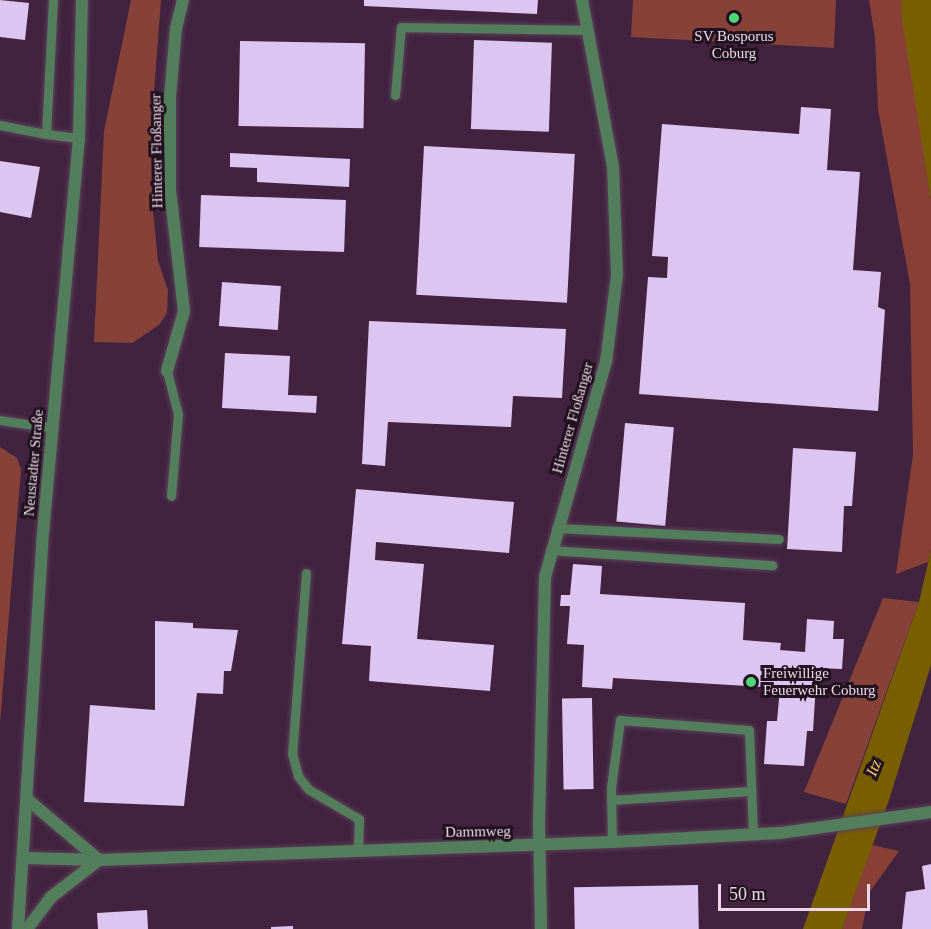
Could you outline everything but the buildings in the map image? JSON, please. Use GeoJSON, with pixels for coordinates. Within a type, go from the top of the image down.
{"type":"FeatureCollection","features":[{"type":"Feature","properties":{"kind":"street","name":"Neustadter Straße"},"geometry":{"type":"LineString","coordinates":[[18,929],[42,544],[79,138],[82,0]]}},
{"type":"Feature","properties":{"kind":"street","name":"Hinterer Floßanger"},"geometry":{"type":"LineString","coordinates":[[167,371],[184,311],[170,190],[171,97],[176,28],[183,0]]}},
{"type":"Feature","properties":{"kind":"street","name":"Hinterer Floßanger"},"geometry":{"type":"LineString","coordinates":[[541,929],[542,611],[550,550],[606,362],[617,275],[614,167],[582,0]]}},
{"type":"Feature","properties":{"kind":"street"},"geometry":{"type":"LineString","coordinates":[[27,799],[99,860],[51,897],[27,929]]}},
{"type":"Feature","properties":{"kind":"street","name":"Dammweg"},"geometry":{"type":"LineString","coordinates":[[24,858],[99,860],[612,842],[780,832],[931,812]]}},
{"type":"Feature","properties":{"kind":"lane"},"geometry":{"type":"LineString","coordinates":[[46,134],[52,0]]}},
{"type":"Feature","properties":{"kind":"lane"},"geometry":{"type":"LineString","coordinates":[[395,95],[401,27],[588,30]]}},
{"type":"Feature","properties":{"kind":"lane"},"geometry":{"type":"LineString","coordinates":[[0,125],[79,138]]}},
{"type":"Feature","properties":{"kind":"lane"},"geometry":{"type":"LineString","coordinates":[[167,371],[178,414],[171,496]]}},
{"type":"Feature","properties":{"kind":"lane"},"geometry":{"type":"LineString","coordinates":[[0,420],[53,428]]}},
{"type":"Feature","properties":{"kind":"lane"},"geometry":{"type":"LineString","coordinates":[[556,528],[779,539]]}},
{"type":"Feature","properties":{"kind":"lane"},"geometry":{"type":"LineString","coordinates":[[550,550],[772,565]]}},
{"type":"Feature","properties":{"kind":"lane"},"geometry":{"type":"LineString","coordinates":[[306,573],[292,753],[298,776],[308,789],[358,819],[358,850]]}},
{"type":"Feature","properties":{"kind":"lane"},"geometry":{"type":"LineString","coordinates":[[612,842],[611,800],[620,720],[749,730],[753,834]]}},
{"type":"Feature","properties":{"kind":"lane"},"geometry":{"type":"LineString","coordinates":[[611,800],[750,791]]}},
{"type":"Feature","properties":{"kind":"shaded area"},"geometry":{"type":"Polygon","coordinates":[[[131,0],[161,0],[151,131],[152,201],[158,261],[168,290],[167,313],[159,325],[132,343],[94,342],[104,131],[131,0]]]}},
{"type":"Feature","properties":{"kind":"shaded area","name":"SV Bosporus Coburg"},"geometry":{"type":"Polygon","coordinates":[[[633,0],[836,0],[834,48],[631,37],[633,0]]]}},
{"type":"Feature","properties":{"kind":"shaded area"},"geometry":{"type":"Polygon","coordinates":[[[869,0],[901,0],[931,200],[931,550],[928,562],[896,574],[913,455],[910,284],[878,109],[875,38],[869,0]]]}},
{"type":"Feature","properties":{"kind":"shaded area"},"geometry":{"type":"Polygon","coordinates":[[[0,447],[17,458],[21,470],[0,723],[0,447]]]}},
{"type":"Feature","properties":{"kind":"shaded area"},"geometry":{"type":"Polygon","coordinates":[[[883,598],[919,602],[846,804],[804,792],[883,598]]]}},
{"type":"Feature","properties":{"kind":"shaded area"},"geometry":{"type":"Polygon","coordinates":[[[872,845],[899,851],[869,893],[862,929],[842,929],[872,845]]]}},
{"type":"Feature","properties":{"kind":"water"},"geometry":{"type":"Polygon","coordinates":[[[901,0],[931,0],[931,200],[902,20],[901,0]]]}},
{"type":"Feature","properties":{"kind":"water","name":"Itz"},"geometry":{"type":"Polygon","coordinates":[[[931,550],[931,665],[889,800],[842,929],[803,929],[919,602],[931,550]]]}},
{"type":"Feature","properties":{"kind":"place","name":"SV Bosporus Coburg"},"geometry":{"type":"Point","coordinates":[734,18]}},
{"type":"Feature","properties":{"kind":"place","name":"Freiwillige Feuerwehr Coburg"},"geometry":{"type":"Point","coordinates":[751,682]}}]}
